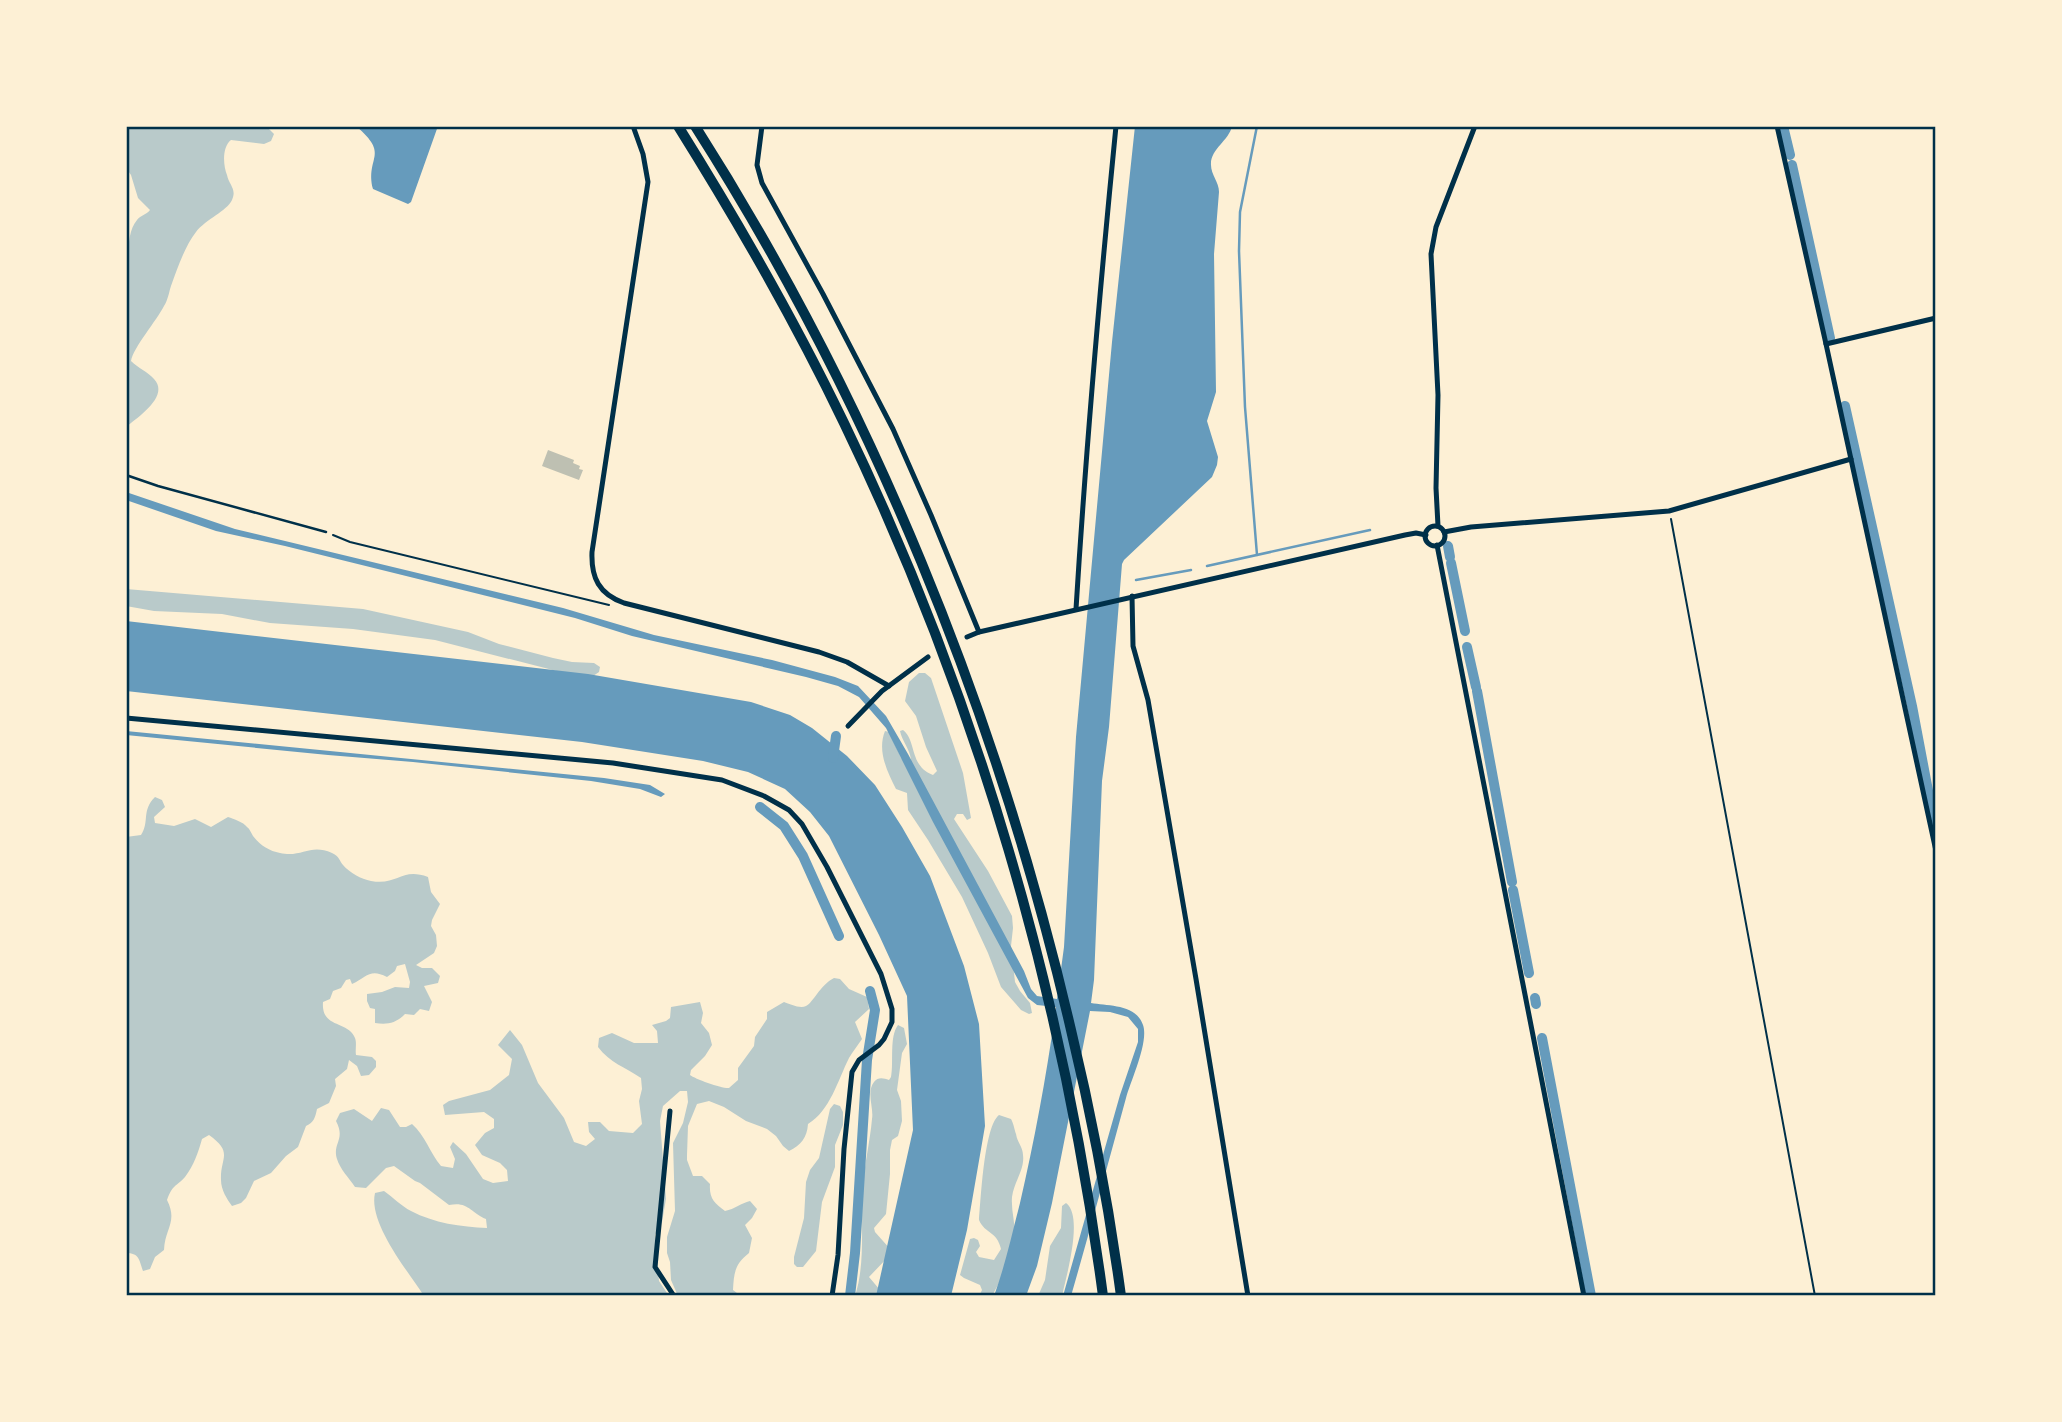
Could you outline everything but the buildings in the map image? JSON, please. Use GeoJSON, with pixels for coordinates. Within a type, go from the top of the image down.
{"type":"FeatureCollection","features":[{"type":"Feature","properties":{"kind":"highway"},"geometry":{"type":"LineString","coordinates":[[670,126],[717,188]]}},
{"type":"Feature","properties":{"kind":"highway"},"geometry":{"type":"LineString","coordinates":[[678,126],[775,289],[827,389],[885,511],[921,597],[965,716],[999,819],[1045,980],[1080,1153],[1103,1296]]}},
{"type":"Feature","properties":{"kind":"highway"},"geometry":{"type":"LineString","coordinates":[[695,126],[790,288],[854,413],[951,635],[979,711],[1048,934],[1075,1045],[1097,1151],[1121,1296]]}},
{"type":"Feature","properties":{"kind":"street"},"geometry":{"type":"LineString","coordinates":[[633,126],[643,154],[648,182],[592,552],[592,568],[598,586],[611,598],[624,603],[833,657],[867,672],[889,686]]}},
{"type":"Feature","properties":{"kind":"street"},"geometry":{"type":"LineString","coordinates":[[762,126],[757,165],[762,183],[827,300],[893,429],[979,632]]}},
{"type":"Feature","properties":{"kind":"street"},"geometry":{"type":"LineString","coordinates":[[1076,609],[1082,498],[1116,126]]}},
{"type":"Feature","properties":{"kind":"street"},"geometry":{"type":"LineString","coordinates":[[1444,532],[1438,526],[1436,488],[1437,380],[1431,254],[1436,227],[1475,126]]}},
{"type":"Feature","properties":{"kind":"street"},"geometry":{"type":"LineString","coordinates":[[1777,126],[1936,851]]}},
{"type":"Feature","properties":{"kind":"street"},"geometry":{"type":"LineString","coordinates":[[1826,344],[1936,318]]}},
{"type":"Feature","properties":{"kind":"street"},"geometry":{"type":"LineString","coordinates":[[1444,532],[1471,527],[1670,511],[1851,458]]}},
{"type":"Feature","properties":{"kind":"street"},"geometry":{"type":"LineString","coordinates":[[1438,526],[1429,528],[1426,535],[1429,544],[1437,545],[1443,542],[1444,532]]}},
{"type":"Feature","properties":{"kind":"street"},"geometry":{"type":"LineString","coordinates":[[967,637],[1083,607],[1412,533],[1426,535]]}},
{"type":"Feature","properties":{"kind":"street"},"geometry":{"type":"LineString","coordinates":[[1437,545],[1584,1296]]}},
{"type":"Feature","properties":{"kind":"street"},"geometry":{"type":"LineString","coordinates":[[1132,596],[1133,646],[1148,701],[1248,1296]]}},
{"type":"Feature","properties":{"kind":"street"},"geometry":{"type":"LineString","coordinates":[[848,726],[880,693],[928,657]]}},
{"type":"Feature","properties":{"kind":"street"},"geometry":{"type":"LineString","coordinates":[[126,718],[613,763],[710,777],[764,796],[789,810],[802,824],[827,867],[881,974],[890,1000],[892,1016],[889,1029],[879,1045],[859,1060],[851,1079],[832,1296]]}},
{"type":"Feature","properties":{"kind":"street"},"geometry":{"type":"LineString","coordinates":[[670,1111],[656,1267],[674,1296]]}},
{"type":"Feature","properties":{"kind":"lane"},"geometry":{"type":"LineString","coordinates":[[126,475],[326,532]]}},
{"type":"Feature","properties":{"kind":"path"},"geometry":{"type":"LineString","coordinates":[[1670,511],[1815,1296]]}},
{"type":"Feature","properties":{"kind":"path"},"geometry":{"type":"LineString","coordinates":[[326,532],[350,542],[613,607]]}},
{"type":"Feature","properties":{"kind":"shaded area"},"geometry":{"type":"Polygon","coordinates":[[[126,126],[266,126],[274,134],[271,141],[264,144],[231,140],[228,143],[224,156],[233,190],[232,200],[226,208],[200,227],[192,238],[161,312],[133,355],[131,361],[154,379],[158,392],[150,406],[126,427],[126,286],[129,281],[129,241],[137,220],[150,210],[138,198],[126,168],[126,126]]]}},
{"type":"Feature","properties":{"kind":"shaded area"},"geometry":{"type":"Polygon","coordinates":[[[126,589],[363,609],[468,632],[499,644],[572,662],[594,663],[600,667],[599,672],[590,678],[584,678],[435,640],[353,629],[270,623],[222,614],[154,611],[126,606],[126,589]]]}},
{"type":"Feature","properties":{"kind":"shaded area"},"geometry":{"type":"Polygon","coordinates":[[[919,673],[925,673],[931,678],[963,773],[971,818],[967,820],[963,814],[957,814],[954,819],[988,871],[1012,916],[1011,946],[1015,982],[1030,1003],[1032,1013],[1029,1014],[1021,1010],[1001,987],[962,897],[908,810],[907,793],[896,789],[886,768],[882,746],[885,731],[889,732],[901,758],[905,761],[911,760],[900,731],[903,730],[920,766],[933,775],[937,771],[916,716],[905,701],[909,682],[919,673]]]}},
{"type":"Feature","properties":{"kind":"shaded area"},"geometry":{"type":"Polygon","coordinates":[[[155,797],[162,800],[165,807],[154,817],[155,823],[174,826],[195,819],[211,827],[228,817],[245,825],[268,849],[288,854],[324,850],[336,855],[352,873],[367,880],[388,881],[412,874],[428,877],[431,892],[440,904],[431,926],[436,935],[437,946],[434,953],[416,965],[432,968],[440,976],[438,983],[424,986],[432,1002],[429,1011],[420,1009],[414,1015],[405,1014],[388,1023],[375,1023],[375,1009],[370,1008],[367,994],[395,987],[409,988],[405,964],[397,966],[387,977],[372,973],[352,984],[350,979],[346,980],[341,988],[333,991],[330,999],[323,1002],[326,1016],[330,1021],[352,1032],[356,1040],[356,1055],[372,1057],[376,1061],[376,1067],[369,1075],[361,1076],[357,1066],[349,1060],[347,1069],[335,1079],[336,1086],[329,1103],[317,1109],[314,1119],[306,1126],[298,1147],[271,1173],[254,1181],[241,1203],[232,1206],[223,1191],[221,1172],[224,1151],[221,1146],[209,1135],[202,1139],[191,1168],[173,1188],[167,1200],[171,1220],[164,1250],[155,1257],[150,1269],[143,1271],[136,1256],[126,1253],[126,837],[141,835],[148,807],[155,797]]]}},
{"type":"Feature","properties":{"kind":"shaded area"},"geometry":{"type":"Polygon","coordinates":[[[834,978],[840,979],[849,989],[867,997],[869,1009],[855,1022],[862,1039],[849,1058],[828,1103],[808,1124],[800,1144],[789,1151],[767,1129],[709,1101],[697,1104],[688,1126],[687,1160],[693,1176],[702,1176],[710,1184],[713,1200],[725,1211],[750,1201],[757,1209],[745,1225],[752,1238],[749,1253],[738,1265],[735,1273],[733,1290],[741,1296],[678,1296],[671,1280],[667,1237],[675,1211],[673,1143],[683,1123],[688,1102],[687,1091],[680,1091],[663,1106],[660,1121],[666,1199],[662,1222],[655,1235],[659,1281],[669,1296],[424,1296],[383,1232],[374,1205],[375,1193],[384,1191],[407,1209],[438,1221],[487,1228],[486,1219],[465,1206],[449,1205],[394,1166],[386,1168],[366,1188],[355,1187],[337,1159],[336,1149],[340,1133],[336,1121],[340,1113],[354,1109],[372,1121],[381,1108],[389,1110],[400,1127],[412,1124],[441,1166],[453,1168],[455,1159],[450,1147],[453,1142],[466,1154],[483,1179],[493,1183],[508,1181],[507,1170],[500,1163],[482,1155],[475,1145],[485,1133],[494,1128],[494,1119],[484,1112],[445,1115],[443,1105],[490,1090],[509,1075],[512,1059],[498,1045],[510,1030],[522,1045],[538,1083],[564,1118],[574,1142],[586,1146],[595,1139],[589,1132],[588,1122],[600,1122],[609,1131],[633,1133],[642,1124],[639,1101],[641,1078],[603,1052],[598,1047],[599,1038],[612,1033],[634,1043],[658,1043],[657,1031],[652,1025],[670,1018],[671,1007],[700,1002],[703,1013],[701,1023],[709,1033],[712,1045],[691,1070],[690,1075],[729,1088],[738,1080],[738,1068],[754,1046],[755,1037],[767,1019],[767,1012],[784,1002],[798,1007],[806,1006],[834,978]]]}},
{"type":"Feature","properties":{"kind":"shaded area"},"geometry":{"type":"Polygon","coordinates":[[[898,1025],[904,1028],[907,1044],[902,1053],[897,1090],[901,1101],[902,1121],[890,1150],[886,1214],[874,1228],[891,1250],[869,1277],[880,1290],[881,1296],[855,1296],[862,1256],[862,1202],[872,1115],[870,1095],[877,1079],[889,1080],[891,1077],[893,1043],[898,1025]]]}},
{"type":"Feature","properties":{"kind":"shaded area"},"geometry":{"type":"Polygon","coordinates":[[[834,1104],[840,1106],[843,1112],[843,1125],[835,1145],[835,1167],[822,1202],[816,1251],[803,1267],[797,1267],[794,1257],[804,1218],[806,1182],[810,1170],[819,1158],[830,1109],[834,1104]]]}},
{"type":"Feature","properties":{"kind":"shaded area"},"geometry":{"type":"Polygon","coordinates":[[[999,1115],[1011,1119],[1023,1152],[1022,1165],[1012,1197],[1015,1243],[1007,1267],[992,1296],[979,1296],[982,1290],[980,1285],[960,1275],[970,1239],[978,1240],[980,1246],[976,1252],[979,1257],[994,1260],[1001,1249],[997,1239],[979,1220],[987,1148],[994,1122],[999,1115]]]}},
{"type":"Feature","properties":{"kind":"shaded area"},"geometry":{"type":"Polygon","coordinates":[[[1066,1203],[1074,1220],[1074,1233],[1062,1296],[1038,1296],[1045,1280],[1050,1246],[1061,1228],[1062,1206],[1066,1203]]]}},
{"type":"Feature","properties":{"kind":"water"},"geometry":{"type":"Polygon","coordinates":[[[356,126],[438,126],[411,202],[408,204],[373,189],[371,178],[375,150],[356,126]]]}},
{"type":"Feature","properties":{"kind":"water"},"geometry":{"type":"Polygon","coordinates":[[[1135,126],[1232,126],[1211,159],[1219,192],[1214,254],[1216,392],[1207,421],[1218,457],[1212,477],[1122,564],[1102,781],[1091,1003],[1121,1007],[1134,1013],[1143,1025],[1142,1051],[1126,1098],[1071,1296],[1063,1296],[1120,1095],[1138,1042],[1138,1029],[1128,1017],[1110,1012],[1090,1011],[1052,1203],[1037,1266],[1026,1296],[994,1296],[1008,1250],[1036,1130],[1056,1007],[1037,1005],[1028,998],[933,822],[886,728],[859,697],[838,686],[806,677],[216,531],[126,500],[126,492],[235,529],[563,608],[654,635],[772,660],[858,686],[886,716],[908,754],[1024,971],[1031,989],[1037,996],[1057,999],[1064,947],[1076,737],[1112,342],[1135,126]]]}},
{"type":"Feature","properties":{"kind":"water"},"geometry":{"type":"Polygon","coordinates":[[[126,621],[588,674],[751,702],[790,715],[812,728],[847,756],[875,785],[930,876],[964,966],[979,1024],[985,1126],[967,1230],[951,1296],[876,1296],[913,1130],[907,996],[829,836],[810,812],[785,789],[748,772],[703,761],[582,742],[126,691],[126,621]]]}},
{"type":"Feature","properties":{"kind":"water"},"geometry":{"type":"Polygon","coordinates":[[[126,731],[604,778],[650,785],[665,794],[661,797],[640,789],[591,781],[126,735],[126,731]]]}},
{"type":"Feature","properties":{"kind":"waterway"},"geometry":{"type":"LineString","coordinates":[[1257,126],[1240,212],[1239,251],[1245,407],[1257,555]]}},
{"type":"Feature","properties":{"kind":"waterway"},"geometry":{"type":"LineString","coordinates":[[1783,126],[1790,155]]}},
{"type":"Feature","properties":{"kind":"waterway"},"geometry":{"type":"LineString","coordinates":[[1792,165],[1830,338]]}},
{"type":"Feature","properties":{"kind":"waterway"},"geometry":{"type":"LineString","coordinates":[[1845,406],[1912,706],[1936,833]]}},
{"type":"Feature","properties":{"kind":"waterway"},"geometry":{"type":"LineString","coordinates":[[1207,566],[1370,530]]}},
{"type":"Feature","properties":{"kind":"waterway"},"geometry":{"type":"LineString","coordinates":[[1448,546],[1450,557]]}},
{"type":"Feature","properties":{"kind":"waterway"},"geometry":{"type":"LineString","coordinates":[[1451,563],[1465,631]]}},
{"type":"Feature","properties":{"kind":"waterway"},"geometry":{"type":"LineString","coordinates":[[1136,580],[1191,570]]}},
{"type":"Feature","properties":{"kind":"waterway"},"geometry":{"type":"LineString","coordinates":[[1467,647],[1476,687]]}},
{"type":"Feature","properties":{"kind":"waterway"},"geometry":{"type":"LineString","coordinates":[[1477,691],[1512,882]]}},
{"type":"Feature","properties":{"kind":"waterway"},"geometry":{"type":"LineString","coordinates":[[833,758],[836,736]]}},
{"type":"Feature","properties":{"kind":"waterway"},"geometry":{"type":"LineString","coordinates":[[760,807],[784,826],[803,856],[839,936]]}},
{"type":"Feature","properties":{"kind":"waterway"},"geometry":{"type":"LineString","coordinates":[[1513,890],[1529,973]]}},
{"type":"Feature","properties":{"kind":"waterway"},"geometry":{"type":"LineString","coordinates":[[850,1296],[867,1060],[875,1010],[870,991]]}},
{"type":"Feature","properties":{"kind":"waterway"},"geometry":{"type":"LineString","coordinates":[[1535,998],[1536,1004]]}},
{"type":"Feature","properties":{"kind":"waterway"},"geometry":{"type":"LineString","coordinates":[[1542,1038],[1591,1296]]}}]}
